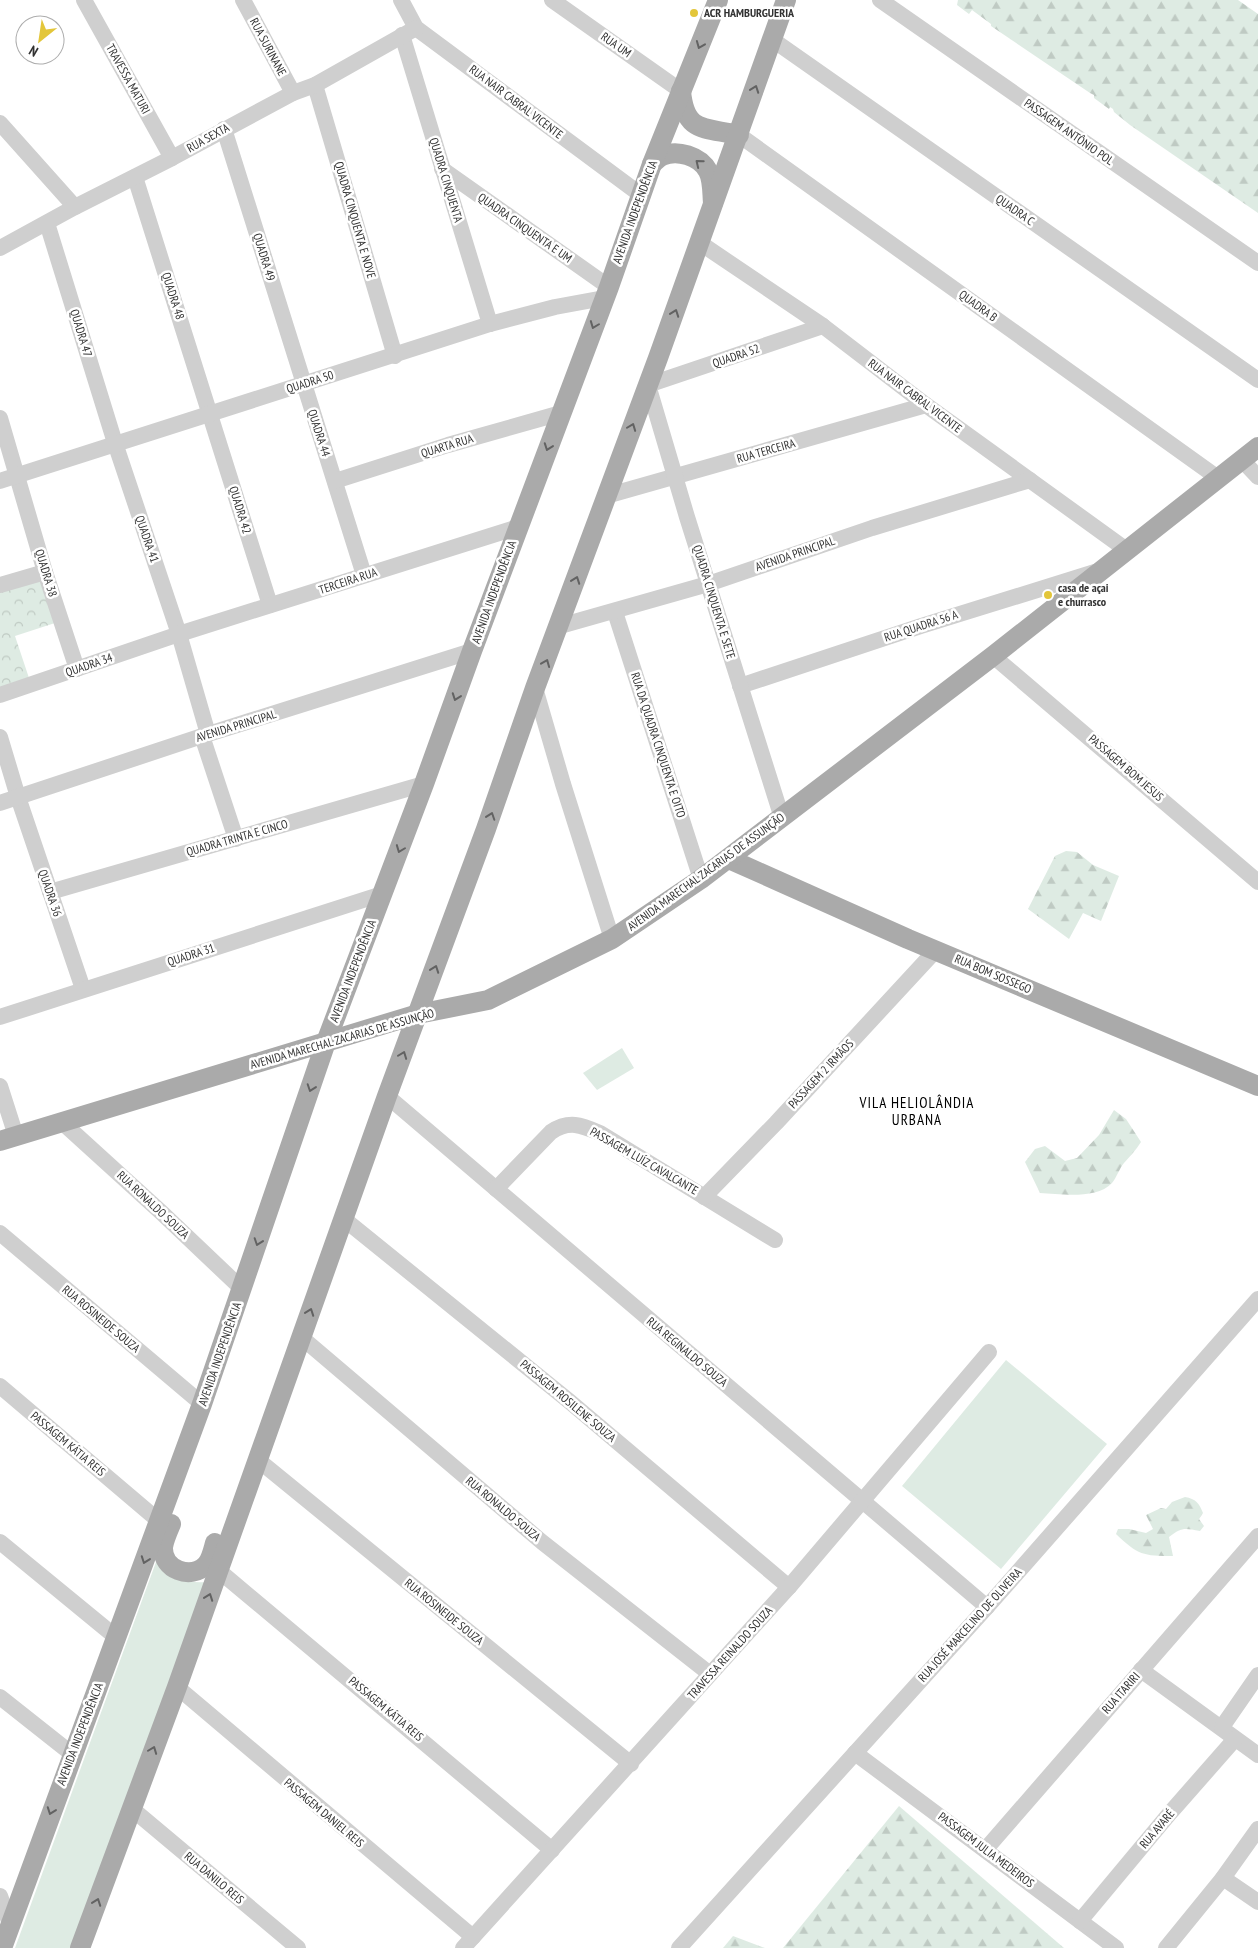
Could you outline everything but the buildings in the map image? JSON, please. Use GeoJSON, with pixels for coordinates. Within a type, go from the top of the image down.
{"type":"FeatureCollection","features":[{"type":"Feature","properties":{"kind":"main road","name":"AVENIDA INDEPENDÊNCIA"},"geometry":{"type":"LineString","coordinates":[[2,1948],[202,1404],[326,1042],[424,784],[652,164],[718,0]]}},
{"type":"Feature","properties":{"kind":"main road"},"geometry":{"type":"LineString","coordinates":[[84,1946],[131,1808],[177,1687],[387,1096],[700,243],[786,0]]}},
{"type":"Feature","properties":{"kind":"main road"},"geometry":{"type":"LineString","coordinates":[[681,91],[685,111],[698,126],[708,130],[739,135]]}},
{"type":"Feature","properties":{"kind":"main road"},"geometry":{"type":"LineString","coordinates":[[652,164],[662,156],[675,154],[689,155],[698,161],[707,170],[710,179],[713,207]]}},
{"type":"Feature","properties":{"kind":"main road","name":"AVENIDA MARECHAL ZACARIAS DE ASSUNÇÃO"},"geometry":{"type":"LineString","coordinates":[[8,1139],[418,1014],[488,1000],[612,939],[701,879],[782,818],[1104,570],[1258,447]]}},
{"type":"Feature","properties":{"kind":"main road","name":"RUA BOM SOSSEGO"},"geometry":{"type":"LineString","coordinates":[[728,859],[936,950],[1258,1086]]}},
{"type":"Feature","properties":{"kind":"main road"},"geometry":{"type":"LineString","coordinates":[[215,1364],[212,1404],[163,1547],[165,1558],[169,1565],[185,1573],[197,1572],[208,1564],[267,1405],[288,1377]]}},
{"type":"Feature","properties":{"kind":"street","name":"TRAVESSA MATURI"},"geometry":{"type":"LineString","coordinates":[[84,0],[172,158]]}},
{"type":"Feature","properties":{"kind":"street","name":"RUA SURINANE"},"geometry":{"type":"LineString","coordinates":[[243,0],[292,93]]}},
{"type":"Feature","properties":{"kind":"street","name":"RUA NAIR CABRAL VICENTE"},"geometry":{"type":"LineString","coordinates":[[401,0],[409,31],[641,195]]}},
{"type":"Feature","properties":{"kind":"street","name":"RUA UM"},"geometry":{"type":"LineString","coordinates":[[552,0],[681,91]]}},
{"type":"Feature","properties":{"kind":"street","name":"PASSAGEM ANTÔNIO POL"},"geometry":{"type":"LineString","coordinates":[[880,0],[1258,264]]}},
{"type":"Feature","properties":{"kind":"street","name":"RUA SEXTA"},"geometry":{"type":"LineString","coordinates":[[0,248],[292,93],[315,85],[409,31]]}},
{"type":"Feature","properties":{"kind":"street","name":"QUADRA CINQUENTA"},"geometry":{"type":"LineString","coordinates":[[409,31],[442,169],[490,324]]}},
{"type":"Feature","properties":{"kind":"street","name":"QUADRA C"},"geometry":{"type":"LineString","coordinates":[[773,40],[1258,380]]}},
{"type":"Feature","properties":{"kind":"street","name":"QUADRA CINQUENTA E NOVE"},"geometry":{"type":"LineString","coordinates":[[315,85],[395,356]]}},
{"type":"Feature","properties":{"kind":"street"},"geometry":{"type":"LineString","coordinates":[[0,123],[75,207]]}},
{"type":"Feature","properties":{"kind":"street","name":"QUADRA 49"},"geometry":{"type":"LineString","coordinates":[[224,130],[304,384]]}},
{"type":"Feature","properties":{"kind":"street","name":"QUADRA B"},"geometry":{"type":"LineString","coordinates":[[739,135],[1218,478]]}},
{"type":"Feature","properties":{"kind":"street","name":"QUADRA CINQUENTA E UM"},"geometry":{"type":"LineString","coordinates":[[442,169],[606,292]]}},
{"type":"Feature","properties":{"kind":"street","name":"QUADRA 48"},"geometry":{"type":"LineString","coordinates":[[135,177],[210,414]]}},
{"type":"Feature","properties":{"kind":"street","name":"QUADRA 47"},"geometry":{"type":"LineString","coordinates":[[47,223],[115,443]]}},
{"type":"Feature","properties":{"kind":"street","name":"RUA NAIR CABRAL VICENTE"},"geometry":{"type":"LineString","coordinates":[[700,243],[823,326],[926,405],[1128,550]]}},
{"type":"Feature","properties":{"kind":"street","name":"QUADRA 50"},"geometry":{"type":"LineString","coordinates":[[0,482],[115,443],[395,356],[490,324],[606,292]]}},
{"type":"Feature","properties":{"kind":"street","name":"QUADRA 52"},"geometry":{"type":"LineString","coordinates":[[648,385],[823,326]]}},
{"type":"Feature","properties":{"kind":"street","name":"QUADRA 44"},"geometry":{"type":"LineString","coordinates":[[304,384],[364,575]]}},
{"type":"Feature","properties":{"kind":"street","name":"QUADRA CINQUENTA E SETE"},"geometry":{"type":"LineString","coordinates":[[648,385],[708,584],[782,818]]}},
{"type":"Feature","properties":{"kind":"street","name":"RUA TERCEIRA"},"geometry":{"type":"LineString","coordinates":[[606,496],[926,405]]}},
{"type":"Feature","properties":{"kind":"street","name":"QUARTA RUA"},"geometry":{"type":"LineString","coordinates":[[335,481],[448,445],[561,413]]}},
{"type":"Feature","properties":{"kind":"street","name":"QUADRA 42"},"geometry":{"type":"LineString","coordinates":[[210,414],[270,606]]}},
{"type":"Feature","properties":{"kind":"street","name":"QUADRA 38"},"geometry":{"type":"LineString","coordinates":[[0,418],[45,572],[77,669]]}},
{"type":"Feature","properties":{"kind":"street","name":"QUADRA 41"},"geometry":{"type":"LineString","coordinates":[[115,443],[179,634],[205,735]]}},
{"type":"Feature","properties":{"kind":"street"},"geometry":{"type":"LineString","coordinates":[[1242,460],[1258,477]]}},
{"type":"Feature","properties":{"kind":"street","name":"AVENIDA PRINCIPAL"},"geometry":{"type":"LineString","coordinates":[[560,626],[615,612],[708,584],[872,528],[1030,480]]}},
{"type":"Feature","properties":{"kind":"street","name":"TERCEIRA RUA"},"geometry":{"type":"LineString","coordinates":[[179,634],[518,527]]}},
{"type":"Feature","properties":{"kind":"street","name":"RUA QUADRA 56 A"},"geometry":{"type":"LineString","coordinates":[[740,686],[921,626],[1104,570]]}},
{"type":"Feature","properties":{"kind":"street"},"geometry":{"type":"LineString","coordinates":[[0,585],[45,572]]}},
{"type":"Feature","properties":{"kind":"street","name":"RUA DA QUADRA CINQUENTA E OITO"},"geometry":{"type":"LineString","coordinates":[[615,612],[701,879]]}},
{"type":"Feature","properties":{"kind":"street","name":"QUADRA 34"},"geometry":{"type":"LineString","coordinates":[[0,695],[179,634]]}},
{"type":"Feature","properties":{"kind":"street","name":"AVENIDA PRINCIPAL"},"geometry":{"type":"LineString","coordinates":[[0,803],[205,735],[472,651]]}},
{"type":"Feature","properties":{"kind":"street","name":"PASSAGEM BOM JESUS"},"geometry":{"type":"LineString","coordinates":[[993,656],[1258,882]]}},
{"type":"Feature","properties":{"kind":"street"},"geometry":{"type":"LineString","coordinates":[[536,688],[563,784],[612,939]]}},
{"type":"Feature","properties":{"kind":"street"},"geometry":{"type":"LineString","coordinates":[[205,735],[236,839]]}},
{"type":"Feature","properties":{"kind":"street","name":"QUADRA 36"},"geometry":{"type":"LineString","coordinates":[[0,736],[18,797],[83,989]]}},
{"type":"Feature","properties":{"kind":"street","name":"QUADRA TRINTA E CINCO"},"geometry":{"type":"LineString","coordinates":[[50,892],[424,784]]}},
{"type":"Feature","properties":{"kind":"street","name":"QUADRA 31"},"geometry":{"type":"LineString","coordinates":[[0,1017],[382,894]]}},
{"type":"Feature","properties":{"kind":"street","name":"PASSAGEM 2 IRMÃOS"},"geometry":{"type":"LineString","coordinates":[[704,1197],[776,1123],[936,950]]}},
{"type":"Feature","properties":{"kind":"street"},"geometry":{"type":"LineString","coordinates":[[0,1086],[8,1139]]}},
{"type":"Feature","properties":{"kind":"street","name":"RUA REGINALDO SOUZA"},"geometry":{"type":"LineString","coordinates":[[387,1096],[987,1607]]}},
{"type":"Feature","properties":{"kind":"street","name":"RUA RONALDO SOUZA"},"geometry":{"type":"LineString","coordinates":[[63,1123],[242,1289]]}},
{"type":"Feature","properties":{"kind":"street","name":"PASSAGEM LUÍZ CAVALCANTE"},"geometry":{"type":"LineString","coordinates":[[496,1189],[551,1132],[559,1126],[580,1125],[600,1133],[775,1240]]}},
{"type":"Feature","properties":{"kind":"street","name":"PASSAGEM ROSILENE SOUZA"},"geometry":{"type":"LineString","coordinates":[[344,1218],[569,1401],[790,1587]]}},
{"type":"Feature","properties":{"kind":"street","name":"RUA ROSINEIDE SOUZA"},"geometry":{"type":"LineString","coordinates":[[0,1233],[202,1404]]}},
{"type":"Feature","properties":{"kind":"street","name":"RUA JOSÉ MARCELINO DE OLIVEIRA"},"geometry":{"type":"LineString","coordinates":[[679,1948],[987,1607],[1258,1299]]}},
{"type":"Feature","properties":{"kind":"street","name":"RUA RONALDO SOUZA"},"geometry":{"type":"LineString","coordinates":[[301,1337],[542,1542],[710,1674]]}},
{"type":"Feature","properties":{"kind":"street","name":"TRAVESSA REINALDO SOUZA"},"geometry":{"type":"LineString","coordinates":[[468,1943],[790,1587],[989,1352]]}},
{"type":"Feature","properties":{"kind":"street","name":"PASSAGEM KÁTIA REIS"},"geometry":{"type":"LineString","coordinates":[[0,1386],[159,1521]]}},
{"type":"Feature","properties":{"kind":"street","name":"RUA ROSINEIDE SOUZA"},"geometry":{"type":"LineString","coordinates":[[258,1460],[630,1764]]}},
{"type":"Feature","properties":{"kind":"street","name":"RUA ITARIRI"},"geometry":{"type":"LineString","coordinates":[[985,1850],[1258,1536]]}},
{"type":"Feature","properties":{"kind":"street"},"geometry":{"type":"LineString","coordinates":[[0,1542],[117,1638]]}},
{"type":"Feature","properties":{"kind":"street","name":"PASSAGEM KÁTIA REIS"},"geometry":{"type":"LineString","coordinates":[[218,1570],[552,1850]]}},
{"type":"Feature","properties":{"kind":"street"},"geometry":{"type":"LineString","coordinates":[[1141,1670],[1258,1755]]}},
{"type":"Feature","properties":{"kind":"street"},"geometry":{"type":"LineString","coordinates":[[1222,1727],[1258,1675]]}},
{"type":"Feature","properties":{"kind":"street","name":"PASSAGEM DANIEL REIS"},"geometry":{"type":"LineString","coordinates":[[177,1687],[468,1943]]}},
{"type":"Feature","properties":{"kind":"street"},"geometry":{"type":"LineString","coordinates":[[0,1697],[72,1754]]}},
{"type":"Feature","properties":{"kind":"street","name":"RUA AVARÉ"},"geometry":{"type":"LineString","coordinates":[[1080,1921],[1170,1813],[1235,1739]]}},
{"type":"Feature","properties":{"kind":"street","name":"PASSAGEM JULIA MEDEIROS"},"geometry":{"type":"LineString","coordinates":[[855,1753],[1116,1948]]}},
{"type":"Feature","properties":{"kind":"street","name":"RUA DANILO REIS"},"geometry":{"type":"LineString","coordinates":[[131,1808],[298,1948]]}},
{"type":"Feature","properties":{"kind":"street"},"geometry":{"type":"LineString","coordinates":[[1166,1948],[1223,1878],[1258,1829]]}},
{"type":"Feature","properties":{"kind":"street"},"geometry":{"type":"LineString","coordinates":[[1223,1878],[1258,1902]]}},
{"type":"Feature","properties":{"kind":"street"},"geometry":{"type":"LineString","coordinates":[[0,1896],[10,1924]]}},
{"type":"Feature","properties":{"kind":"green space"},"geometry":{"type":"Polygon","coordinates":[[[958,0],[1238,0],[1258,14],[1258,213],[1130,125],[1113,109],[1110,107],[1109,109],[1094,98],[1094,95],[991,26],[991,24],[972,10],[969,14],[957,5],[958,0]]]}},
{"type":"Feature","properties":{"kind":"green space"},"geometry":{"type":"Polygon","coordinates":[[[40,581],[55,623],[15,636],[30,681],[0,691],[0,592],[40,581]]]}},
{"type":"Feature","properties":{"kind":"green space"},"geometry":{"type":"Polygon","coordinates":[[[1066,851],[1077,852],[1093,865],[1119,876],[1101,921],[1083,913],[1069,939],[1028,909],[1055,856],[1066,851]]]}},
{"type":"Feature","properties":{"kind":"green space"},"geometry":{"type":"Polygon","coordinates":[[[622,1048],[634,1068],[597,1090],[583,1073],[622,1048]]]}},
{"type":"Feature","properties":{"kind":"green space"},"geometry":{"type":"Polygon","coordinates":[[[1114,1110],[1126,1119],[1141,1142],[1122,1165],[1112,1183],[1097,1192],[1087,1194],[1040,1193],[1025,1162],[1035,1149],[1045,1146],[1065,1161],[1077,1158],[1099,1135],[1114,1110]]]}},
{"type":"Feature","properties":{"kind":"green space"},"geometry":{"type":"Polygon","coordinates":[[[1006,1360],[1107,1444],[1001,1569],[902,1486],[1006,1360]]]}},
{"type":"Feature","properties":{"kind":"green space"},"geometry":{"type":"Polygon","coordinates":[[[1185,1497],[1194,1500],[1198,1504],[1203,1513],[1199,1519],[1204,1526],[1200,1531],[1183,1529],[1169,1537],[1173,1556],[1155,1556],[1142,1553],[1116,1534],[1118,1529],[1129,1529],[1146,1533],[1153,1529],[1146,1515],[1161,1508],[1166,1509],[1172,1502],[1185,1497]]]}},
{"type":"Feature","properties":{"kind":"green space"},"geometry":{"type":"Polygon","coordinates":[[[156,1562],[167,1572],[186,1581],[207,1582],[74,1948],[15,1948],[156,1562]]]}},
{"type":"Feature","properties":{"kind":"green space"},"geometry":{"type":"Polygon","coordinates":[[[899,1806],[1064,1948],[783,1948],[899,1806]]]}},
{"type":"Feature","properties":{"kind":"green space"},"geometry":{"type":"Polygon","coordinates":[[[733,1936],[765,1948],[723,1948],[733,1936]]]}},
{"type":"Feature","properties":{"kind":"place","name":"ACR HAMBURGUERIA"},"geometry":{"type":"Point","coordinates":[694,13]}},
{"type":"Feature","properties":{"kind":"place","name":"casa de açai e churrasco"},"geometry":{"type":"Point","coordinates":[1048,595]}},
{"type":"Feature","properties":{"kind":"district","name":"VILA HELIOLÂNDIA URBANA"},"geometry":{"type":"Point","coordinates":[917,1112]}}]}
